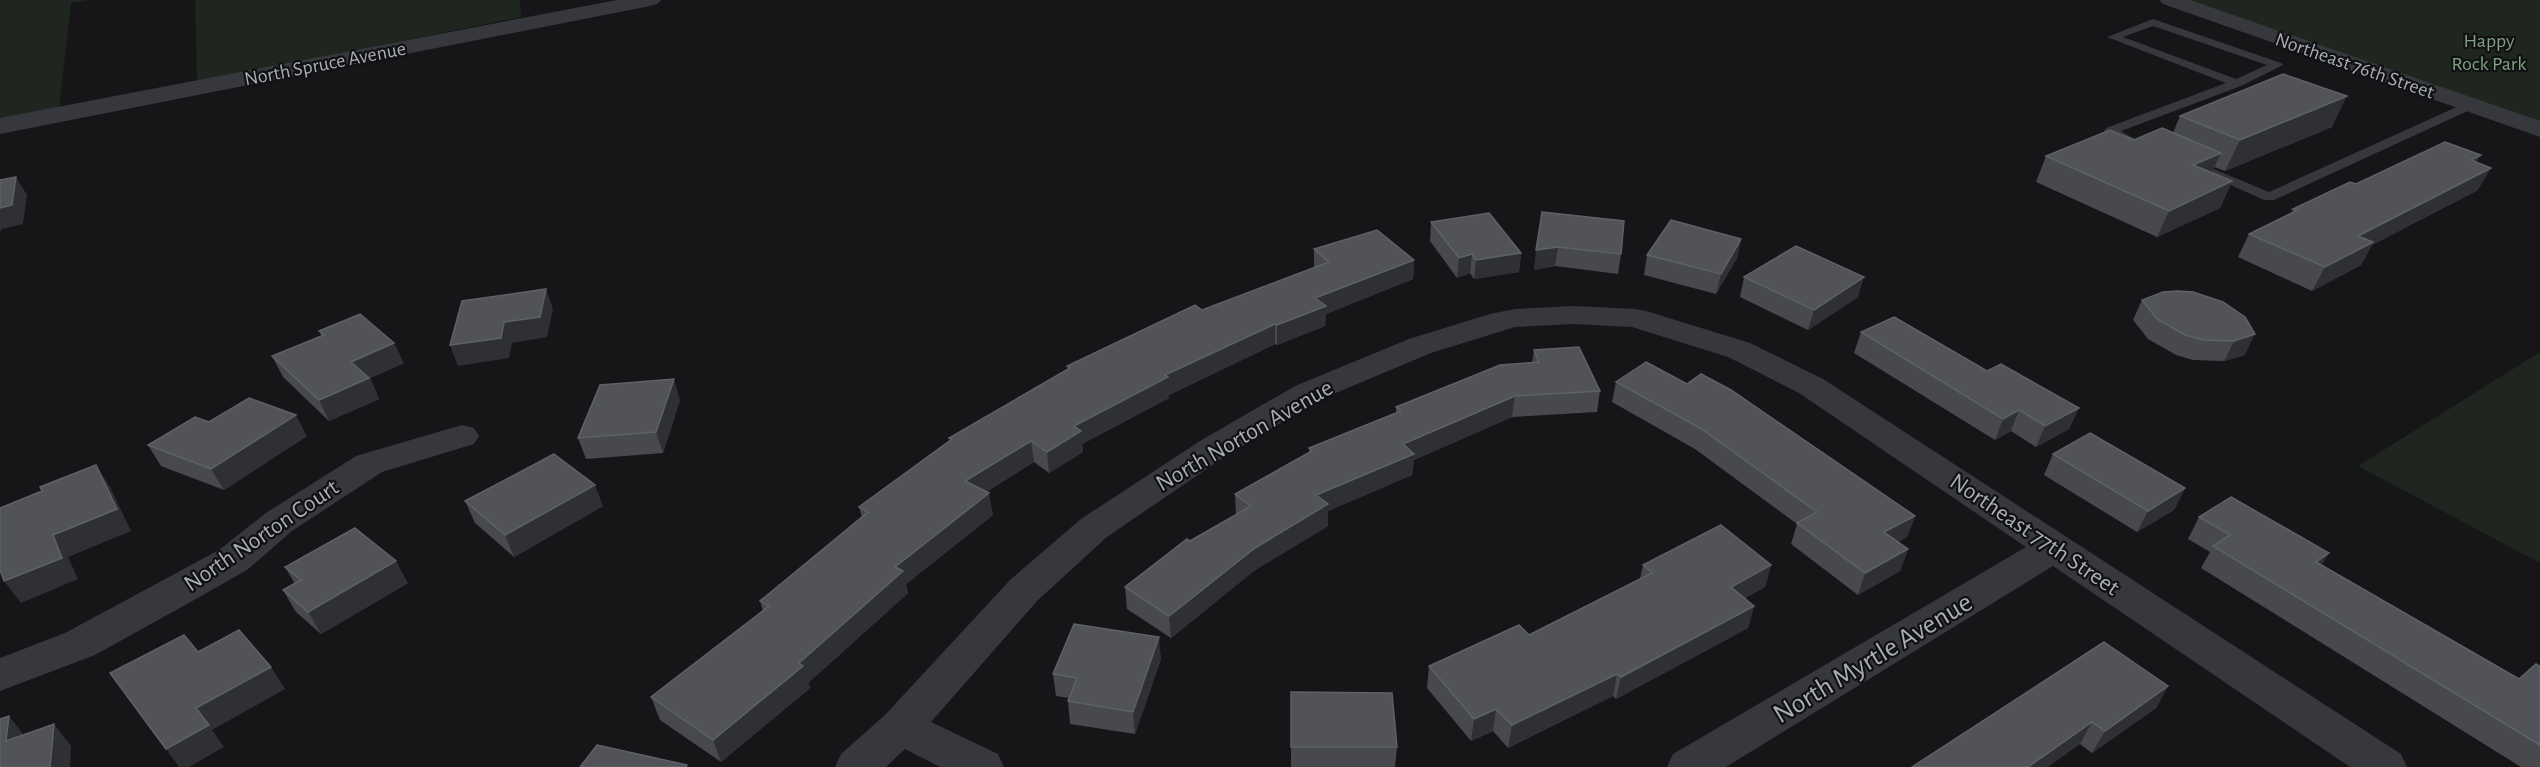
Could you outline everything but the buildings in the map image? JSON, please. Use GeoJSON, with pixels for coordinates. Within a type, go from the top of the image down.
{"type":"FeatureCollection","features":[{"type":"Feature","properties":{"kind":"street","name":"North Spruce Avenue"},"geometry":{"type":"LineString","coordinates":[[0,126],[650,0]]}},
{"type":"Feature","properties":{"kind":"street","name":"Northeast 76th Street"},"geometry":{"type":"LineString","coordinates":[[2169,0],[2540,129]]}},
{"type":"Feature","properties":{"kind":"street","name":"North Norton Avenue"},"geometry":{"type":"LineString","coordinates":[[857,767],[900,727],[1024,590],[1094,528],[1212,449],[1307,393],[1420,346],[1490,323],[1515,318],[1573,315],[1635,318],[1671,329]]}},
{"type":"Feature","properties":{"kind":"street","name":"Northeast 77th Street"},"geometry":{"type":"LineString","coordinates":[[1671,329],[1739,350],[1811,386],[2385,767]]}},
{"type":"Feature","properties":{"kind":"street","name":"North Norton Court"},"geometry":{"type":"LineString","coordinates":[[0,675],[80,644],[233,560],[279,522],[369,464],[462,435]]}},
{"type":"Feature","properties":{"kind":"street","name":"North Myrtle Avenue"},"geometry":{"type":"LineString","coordinates":[[1689,767],[2055,547]]}},
{"type":"Feature","properties":{"kind":"street"},"geometry":{"type":"LineString","coordinates":[[900,727],[982,767]]}},
{"type":"Feature","properties":{"kind":"lane"},"geometry":{"type":"LineString","coordinates":[[2142,144],[2110,131],[2236,83],[2277,65],[2153,22],[2113,37],[2236,83]]}},
{"type":"Feature","properties":{"kind":"lane"},"geometry":{"type":"LineString","coordinates":[[2195,166],[2269,197],[2470,105]]}},
{"type":"Feature","properties":{"kind":"green space"},"geometry":{"type":"Polygon","coordinates":[[[0,0],[88,0],[71,3],[59,109],[0,121],[0,0]]]}},
{"type":"Feature","properties":{"kind":"green space"},"geometry":{"type":"Polygon","coordinates":[[[195,0],[520,0],[521,17],[197,82],[195,0]]]}},
{"type":"Feature","properties":{"kind":"green space","name":"Happy Rock Park"},"geometry":{"type":"Polygon","coordinates":[[[2180,0],[2540,0],[2540,123],[2180,0]]]}},
{"type":"Feature","properties":{"kind":"green space"},"geometry":{"type":"Polygon","coordinates":[[[2540,352],[2540,563],[2358,466],[2540,352]]]}}]}
